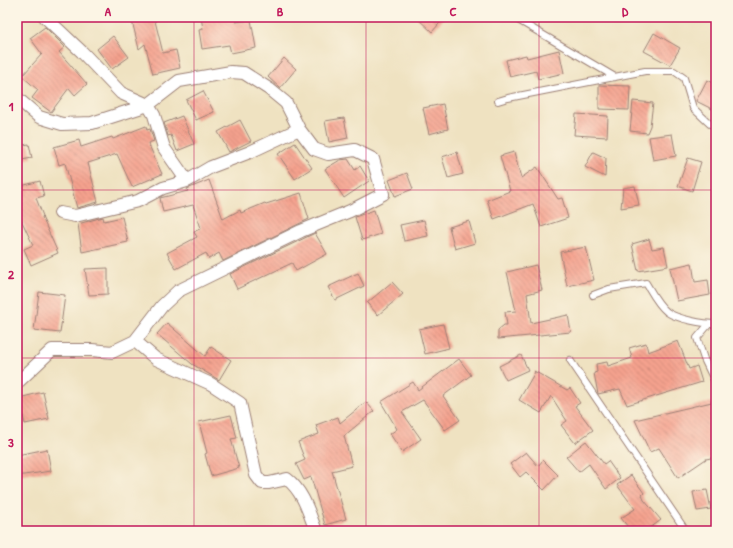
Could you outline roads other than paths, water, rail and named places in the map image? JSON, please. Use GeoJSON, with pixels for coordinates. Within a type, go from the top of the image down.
{"type":"FeatureCollection","features":[{"type":"Feature","properties":{"kind":"street"},"geometry":{"type":"LineString","coordinates":[[45,17],[82,52],[122,94],[148,105],[154,115],[164,148],[187,181]]}},
{"type":"Feature","properties":{"kind":"street"},"geometry":{"type":"LineString","coordinates":[[17,98],[38,117],[62,124],[92,123],[148,105],[179,82],[232,72],[244,74],[269,89],[286,103],[299,129],[314,149],[328,154],[355,150],[373,159],[383,194],[350,211],[301,231],[178,291],[162,306],[135,341],[112,352],[92,350],[52,350],[17,383]]}},
{"type":"Feature","properties":{"kind":"street"},"geometry":{"type":"LineString","coordinates":[[60,213],[75,216],[138,201],[163,188],[187,181],[211,167],[250,152],[299,129]]}},
{"type":"Feature","properties":{"kind":"street"},"geometry":{"type":"LineString","coordinates":[[135,341],[156,359],[211,384],[240,402],[256,475],[262,483],[287,479],[296,486],[310,513],[316,531]]}},
{"type":"Feature","properties":{"kind":"lane"},"geometry":{"type":"LineString","coordinates":[[513,17],[615,77]]}},
{"type":"Feature","properties":{"kind":"lane"},"geometry":{"type":"LineString","coordinates":[[498,101],[646,71],[674,71],[684,78],[693,108],[710,124],[716,125]]}},
{"type":"Feature","properties":{"kind":"lane"},"geometry":{"type":"LineString","coordinates":[[593,295],[609,289],[646,284],[667,312],[679,317],[709,324],[716,324]]}},
{"type":"Feature","properties":{"kind":"lane"},"geometry":{"type":"LineString","coordinates":[[709,324],[697,338],[716,384]]}},
{"type":"Feature","properties":{"kind":"lane"},"geometry":{"type":"LineString","coordinates":[[570,360],[686,531]]}}]}
